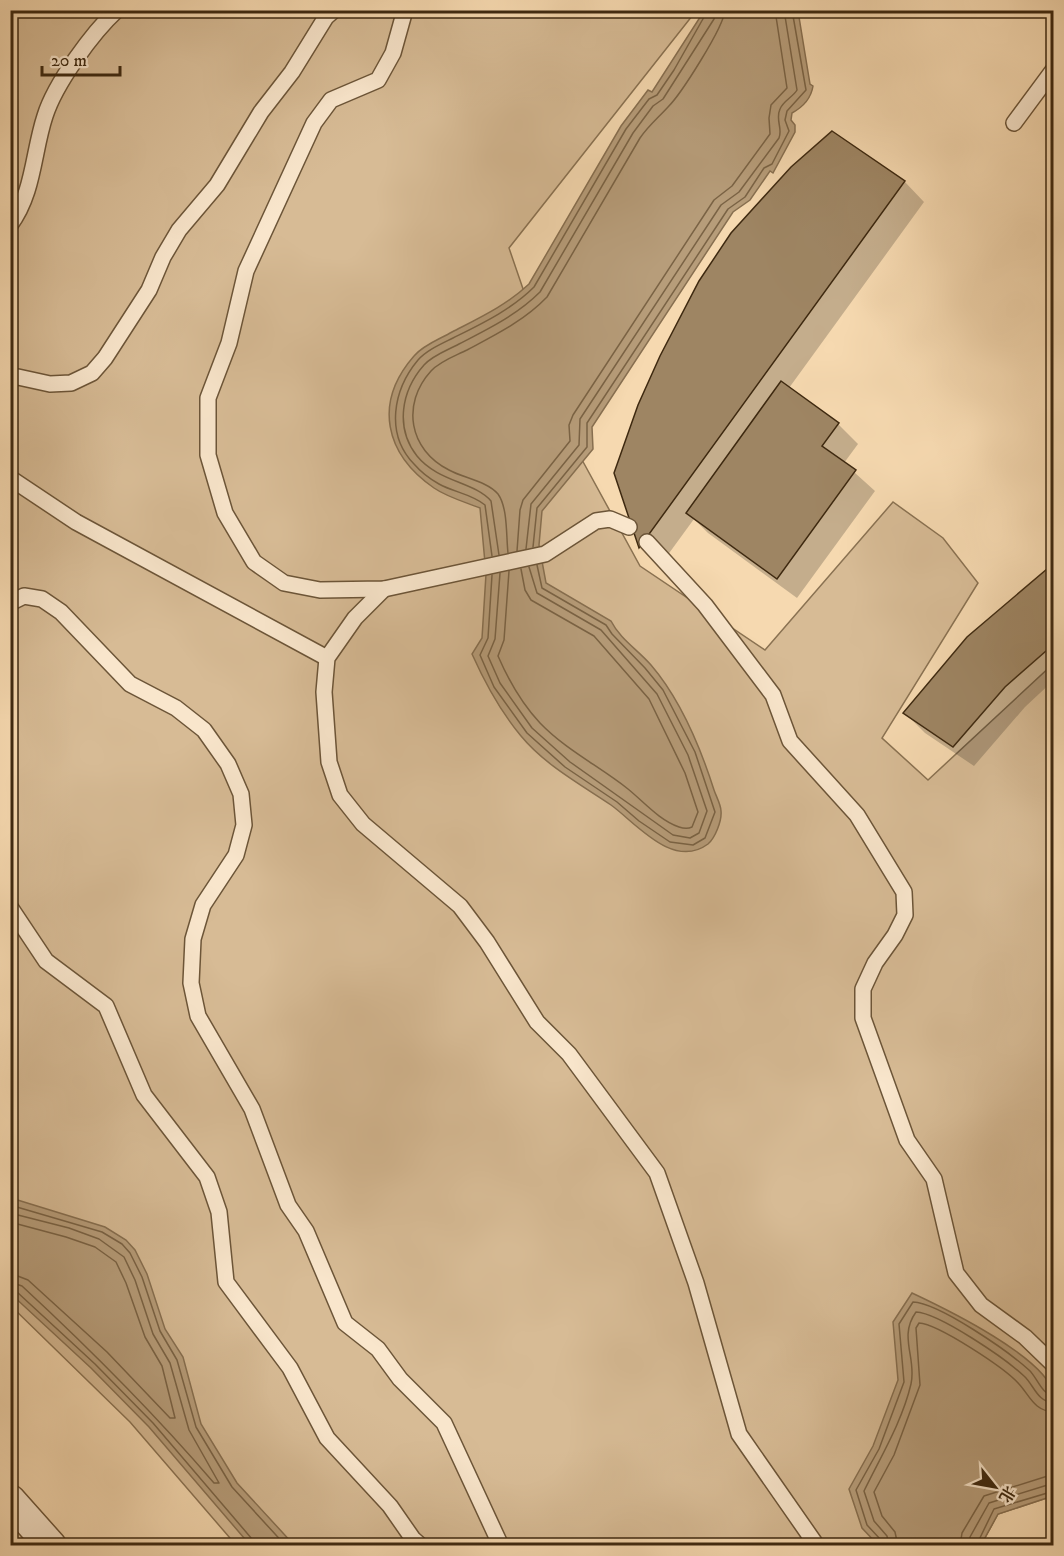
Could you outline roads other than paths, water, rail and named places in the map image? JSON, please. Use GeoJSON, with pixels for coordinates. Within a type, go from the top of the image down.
{"type":"FeatureCollection","features":[{"type":"Feature","properties":{"kind":"street"},"geometry":{"type":"LineString","coordinates":[[10,1500],[51,1545]]}},
{"type":"Feature","properties":{"kind":"lane"},"geometry":{"type":"LineString","coordinates":[[10,225],[26,197],[45,114],[71,66],[103,23],[117,10]]}},
{"type":"Feature","properties":{"kind":"lane"},"geometry":{"type":"LineString","coordinates":[[10,378],[18,377],[50,384],[71,383],[92,373],[105,358],[149,290],[163,257],[179,230],[217,185],[261,112],[292,72],[326,17],[334,10]]}},
{"type":"Feature","properties":{"kind":"lane"},"geometry":{"type":"LineString","coordinates":[[405,10],[393,53],[378,80],[331,100],[314,123],[246,271],[229,343],[208,398],[208,455],[225,513],[254,561],[284,583],[320,590],[384,589],[545,554],[596,521],[610,519],[629,527]]}},
{"type":"Feature","properties":{"kind":"lane"},"geometry":{"type":"LineString","coordinates":[[1014,123],[1053,69]]}},
{"type":"Feature","properties":{"kind":"lane"},"geometry":{"type":"LineString","coordinates":[[10,478],[76,522],[327,658]]}},
{"type":"Feature","properties":{"kind":"lane"},"geometry":{"type":"LineString","coordinates":[[647,542],[705,605],[773,695],[790,741],[857,815],[903,892],[905,915],[895,935],[875,963],[863,989],[862,1018],[907,1140],[934,1179],[956,1273],[981,1305],[1025,1337],[1053,1365]]}},
{"type":"Feature","properties":{"kind":"lane"},"geometry":{"type":"LineString","coordinates":[[384,589],[356,618],[327,658],[324,692],[329,762],[340,795],[363,824],[460,906],[487,942],[537,1022],[569,1054],[657,1173],[696,1283],[739,1434],[817,1545]]}},
{"type":"Feature","properties":{"kind":"lane"},"geometry":{"type":"LineString","coordinates":[[10,603],[24,596],[42,599],[61,612],[130,684],[176,708],[204,730],[228,764],[241,794],[244,825],[236,855],[203,905],[193,939],[191,983],[198,1016],[252,1109],[288,1205],[306,1231],[345,1323],[378,1349],[400,1379],[444,1423],[501,1545]]}},
{"type":"Feature","properties":{"kind":"lane"},"geometry":{"type":"LineString","coordinates":[[10,907],[46,961],[106,1006],[144,1095],[207,1176],[219,1212],[226,1282],[290,1368],[327,1438],[390,1506],[413,1539],[421,1545]]}},
{"type":"Feature","properties":{"kind":"water"},"geometry":{"type":"Polygon","coordinates":[[[704,11],[798,11],[810,84],[813,86],[812,91],[806,102],[792,113],[791,120],[795,125],[795,132],[773,173],[770,171],[750,200],[733,212],[592,427],[593,449],[542,511],[539,545],[546,583],[611,621],[619,633],[662,679],[688,724],[719,803],[721,815],[715,834],[708,844],[695,851],[682,851],[669,848],[656,841],[611,805],[552,765],[521,736],[500,707],[472,654],[482,638],[486,574],[480,508],[450,497],[434,488],[404,460],[395,444],[390,427],[389,409],[401,374],[418,352],[432,342],[502,305],[529,284],[621,126],[648,90],[652,92],[704,11]]]}},
{"type":"Feature","properties":{"kind":"water"},"geometry":{"type":"Polygon","coordinates":[[[11,1198],[105,1227],[126,1240],[135,1250],[147,1274],[165,1329],[183,1357],[201,1424],[237,1483],[294,1545],[250,1545],[149,1427],[91,1368],[11,1294],[11,1198]]]}},
{"type":"Feature","properties":{"kind":"water"},"geometry":{"type":"Polygon","coordinates":[[[912,1293],[969,1322],[1015,1350],[1047,1381],[1054,1395],[1056,1433],[1053,1496],[998,1514],[981,1545],[878,1545],[862,1528],[849,1489],[873,1446],[898,1380],[893,1322],[912,1293]]]}}]}
